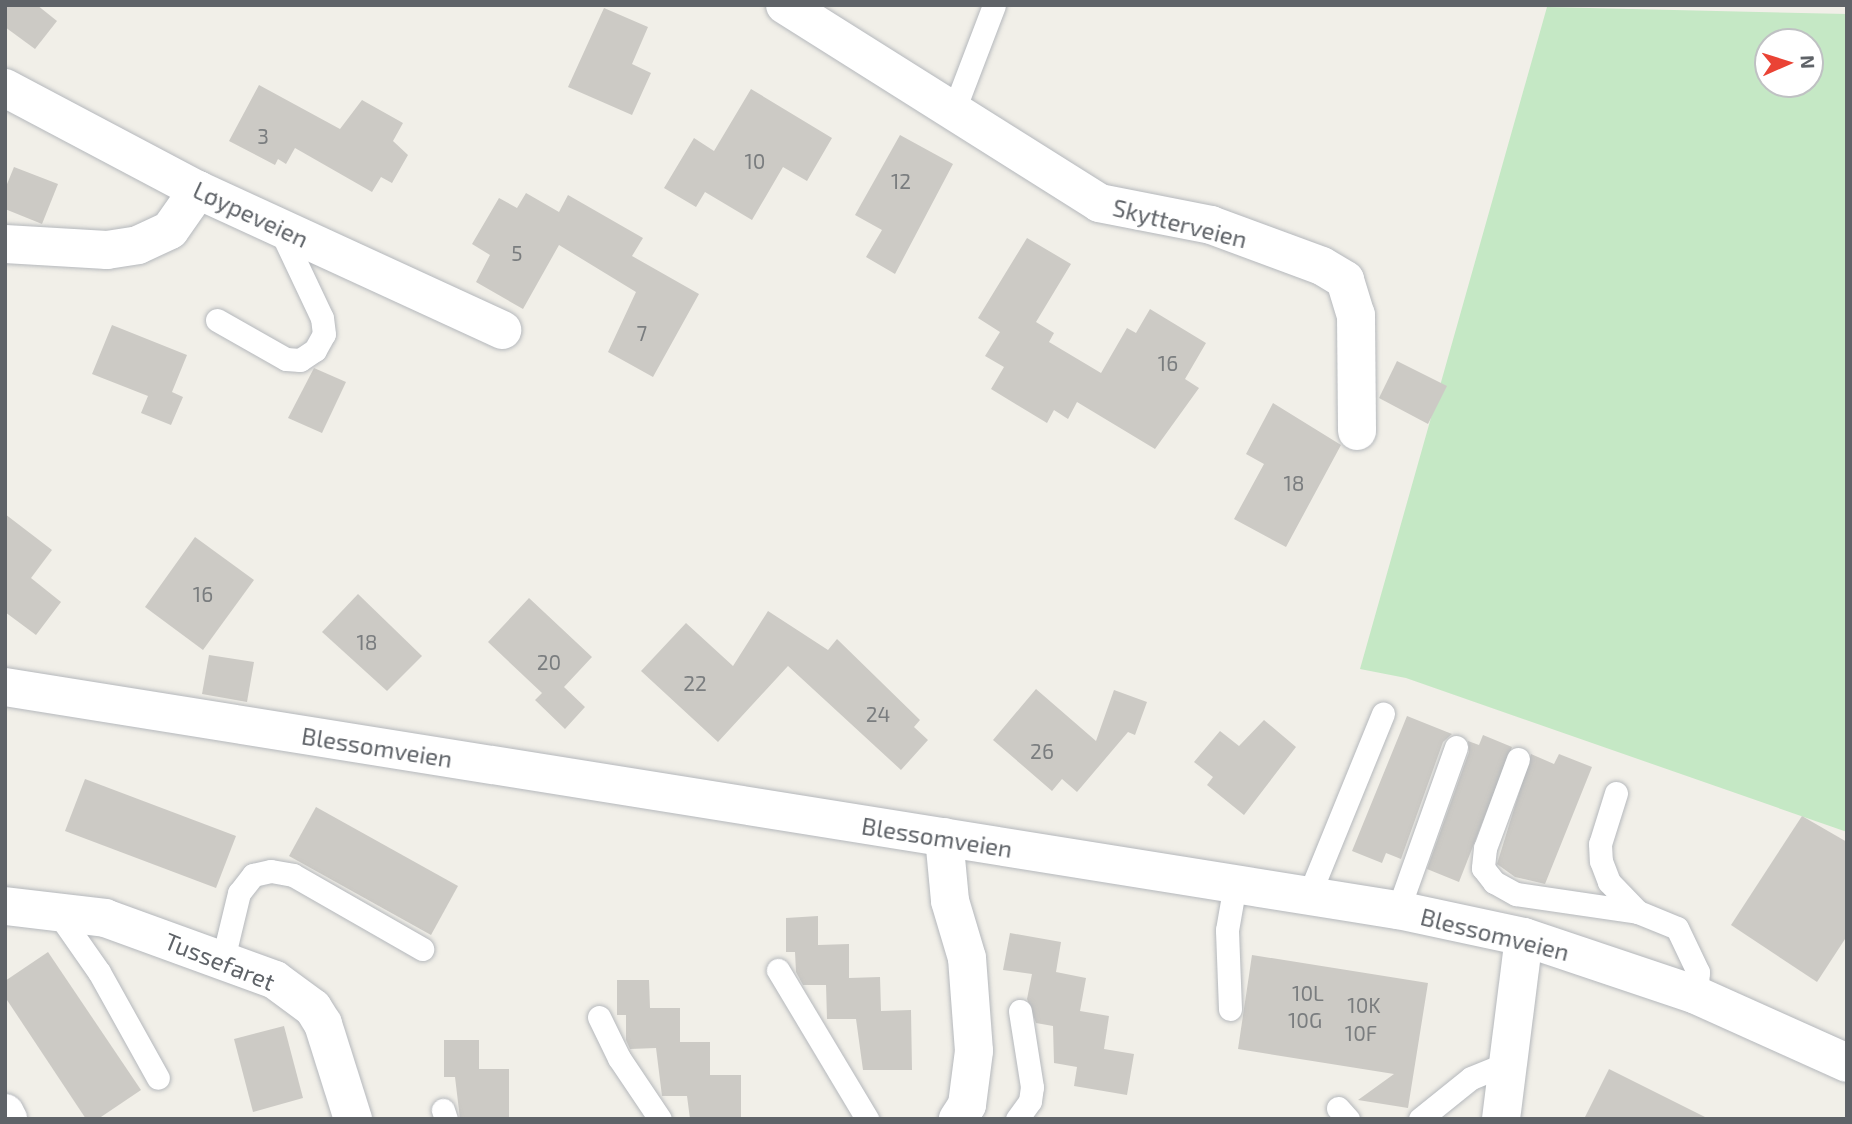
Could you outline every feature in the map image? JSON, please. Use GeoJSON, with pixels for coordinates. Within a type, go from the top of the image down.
{"type":"FeatureCollection","features":[{"type":"Feature","properties":{"kind":"street","name":"Skytterveien"},"geometry":{"type":"LineString","coordinates":[[785,5],[1099,203],[1211,225],[1322,266],[1345,280],[1356,315],[1357,431]]}},
{"type":"Feature","properties":{"kind":"street","name":"Løypeveien"},"geometry":{"type":"LineString","coordinates":[[5,88],[198,190],[502,330]]}},
{"type":"Feature","properties":{"kind":"street"},"geometry":{"type":"LineString","coordinates":[[5,244],[107,250],[138,245],[170,230],[198,190]]}},
{"type":"Feature","properties":{"kind":"street","name":"Blessomveien"},"geometry":{"type":"LineString","coordinates":[[5,687],[1398,911],[1524,937],[1696,995],[1847,1063]]}},
{"type":"Feature","properties":{"kind":"street"},"geometry":{"type":"LineString","coordinates":[[944,837],[950,901],[967,958],[974,1051],[967,1105],[958,1119]]}},
{"type":"Feature","properties":{"kind":"street","name":"Tussefaret"},"geometry":{"type":"LineString","coordinates":[[5,906],[105,918],[275,980],[313,1008],[332,1044],[353,1119]]}},
{"type":"Feature","properties":{"kind":"street"},"geometry":{"type":"LineString","coordinates":[[1501,1119],[1524,937]]}},
{"type":"Feature","properties":{"kind":"street"},"geometry":{"type":"LineString","coordinates":[[5,1113],[8,1119]]}},
{"type":"Feature","properties":{"kind":"lane"},"geometry":{"type":"LineString","coordinates":[[954,110],[994,5]]}},
{"type":"Feature","properties":{"kind":"lane"},"geometry":{"type":"LineString","coordinates":[[217,320],[286,359],[300,360],[315,350],[324,334],[322,318],[280,228]]}},
{"type":"Feature","properties":{"kind":"lane"},"geometry":{"type":"LineString","coordinates":[[1309,895],[1383,715]]}},
{"type":"Feature","properties":{"kind":"lane"},"geometry":{"type":"LineString","coordinates":[[1398,911],[1457,747]]}},
{"type":"Feature","properties":{"kind":"lane"},"geometry":{"type":"LineString","coordinates":[[1518,759],[1485,848],[1483,868],[1494,882],[1516,894],[1638,912],[1676,928],[1698,972],[1696,995]]}},
{"type":"Feature","properties":{"kind":"lane"},"geometry":{"type":"LineString","coordinates":[[1616,793],[1600,844],[1601,862],[1609,882],[1638,912]]}},
{"type":"Feature","properties":{"kind":"lane"},"geometry":{"type":"LineString","coordinates":[[223,959],[239,892],[253,875],[271,871],[293,875],[422,949]]}},
{"type":"Feature","properties":{"kind":"lane"},"geometry":{"type":"LineString","coordinates":[[1230,1009],[1227,942],[1235,884]]}},
{"type":"Feature","properties":{"kind":"lane"},"geometry":{"type":"LineString","coordinates":[[57,912],[99,972],[158,1078]]}},
{"type":"Feature","properties":{"kind":"lane"},"geometry":{"type":"LineString","coordinates":[[778,970],[867,1119]]}},
{"type":"Feature","properties":{"kind":"lane"},"geometry":{"type":"LineString","coordinates":[[1017,1119],[1030,1101],[1032,1087],[1020,1011]]}},
{"type":"Feature","properties":{"kind":"lane"},"geometry":{"type":"LineString","coordinates":[[600,1017],[619,1058],[660,1119]]}},
{"type":"Feature","properties":{"kind":"lane"},"geometry":{"type":"LineString","coordinates":[[1420,1119],[1471,1078],[1510,1062]]}},
{"type":"Feature","properties":{"kind":"green space"},"geometry":{"type":"Polygon","coordinates":[[[1547,7],[1847,14],[1847,832],[1406,678],[1360,669],[1547,7]]]}},
{"type":"Feature","properties":{"kind":"building"},"geometry":{"type":"Polygon","coordinates":[[[5,5],[37,5],[57,21],[35,49],[5,27],[5,5]]]}},
{"type":"Feature","properties":{"kind":"building"},"geometry":{"type":"Polygon","coordinates":[[[604,8],[648,27],[632,64],[651,73],[632,115],[568,87],[604,8]]]}},
{"type":"Feature","properties":{"kind":"building"},"geometry":{"type":"Polygon","coordinates":[[[259,85],[340,129],[362,100],[403,123],[393,141],[408,155],[392,183],[381,177],[372,192],[295,148],[286,164],[278,159],[275,165],[229,141],[259,85]]]}},
{"type":"Feature","properties":{"kind":"building"},"geometry":{"type":"Polygon","coordinates":[[[751,89],[832,138],[807,181],[783,167],[752,220],[705,192],[696,207],[664,188],[694,138],[714,151],[751,89]]]}},
{"type":"Feature","properties":{"kind":"building"},"geometry":{"type":"Polygon","coordinates":[[[900,135],[953,164],[895,274],[866,257],[882,230],[855,215],[900,135]]]}},
{"type":"Feature","properties":{"kind":"building"},"geometry":{"type":"Polygon","coordinates":[[[14,167],[58,184],[42,224],[5,209],[5,189],[14,167]]]}},
{"type":"Feature","properties":{"kind":"building"},"geometry":{"type":"Polygon","coordinates":[[[526,193],[559,212],[568,195],[643,238],[632,256],[699,294],[653,377],[608,352],[636,292],[559,245],[523,309],[476,282],[490,255],[472,244],[499,198],[517,208],[526,193]]]}},
{"type":"Feature","properties":{"kind":"building"},"geometry":{"type":"Polygon","coordinates":[[[1027,238],[1071,264],[1036,322],[1054,333],[1049,342],[1101,373],[1127,328],[1136,333],[1150,309],[1206,343],[1185,379],[1199,388],[1155,449],[1077,402],[1068,419],[1054,410],[1047,423],[991,389],[1004,367],[985,356],[1000,332],[978,318],[1027,238]]]}},
{"type":"Feature","properties":{"kind":"building"},"geometry":{"type":"Polygon","coordinates":[[[112,325],[187,355],[172,392],[183,397],[171,425],[141,413],[148,396],[92,374],[112,325]]]}},
{"type":"Feature","properties":{"kind":"building"},"geometry":{"type":"Polygon","coordinates":[[[1397,361],[1447,386],[1428,424],[1379,398],[1397,361]]]}},
{"type":"Feature","properties":{"kind":"building"},"geometry":{"type":"Polygon","coordinates":[[[314,368],[346,382],[322,433],[288,418],[314,368]]]}},
{"type":"Feature","properties":{"kind":"building"},"geometry":{"type":"Polygon","coordinates":[[[1273,403],[1341,445],[1286,547],[1234,519],[1264,464],[1246,454],[1273,403]]]}},
{"type":"Feature","properties":{"kind":"building"},"geometry":{"type":"Polygon","coordinates":[[[5,514],[52,550],[31,578],[61,602],[36,635],[5,612],[5,514]]]}},
{"type":"Feature","properties":{"kind":"building"},"geometry":{"type":"Polygon","coordinates":[[[195,537],[254,580],[203,650],[145,607],[195,537]]]}},
{"type":"Feature","properties":{"kind":"building"},"geometry":{"type":"Polygon","coordinates":[[[358,594],[422,656],[387,691],[322,632],[358,594]]]}},
{"type":"Feature","properties":{"kind":"building"},"geometry":{"type":"Polygon","coordinates":[[[529,598],[592,657],[564,687],[585,707],[565,729],[535,700],[542,693],[488,642],[529,598]]]}},
{"type":"Feature","properties":{"kind":"building"},"geometry":{"type":"Polygon","coordinates":[[[768,611],[828,650],[837,639],[920,720],[914,727],[928,740],[901,770],[788,666],[718,742],[641,671],[686,623],[733,666],[768,611]]]}},
{"type":"Feature","properties":{"kind":"building"},"geometry":{"type":"Polygon","coordinates":[[[209,655],[254,662],[247,702],[202,694],[209,655]]]}},
{"type":"Feature","properties":{"kind":"building"},"geometry":{"type":"Polygon","coordinates":[[[1036,689],[1096,741],[1114,690],[1147,702],[1135,735],[1128,732],[1077,792],[1062,779],[1052,791],[993,740],[1036,689]]]}},
{"type":"Feature","properties":{"kind":"building"},"geometry":{"type":"Polygon","coordinates":[[[1407,716],[1452,734],[1443,742],[1401,859],[1386,853],[1382,863],[1352,851],[1407,716]]]}},
{"type":"Feature","properties":{"kind":"building"},"geometry":{"type":"Polygon","coordinates":[[[1264,720],[1296,747],[1244,815],[1207,785],[1213,777],[1194,762],[1220,731],[1239,746],[1264,720]]]}},
{"type":"Feature","properties":{"kind":"building"},"geometry":{"type":"Polygon","coordinates":[[[1483,735],[1512,747],[1459,882],[1427,869],[1469,752],[1468,741],[1479,745],[1483,735]]]}},
{"type":"Feature","properties":{"kind":"building"},"geometry":{"type":"Polygon","coordinates":[[[1531,754],[1554,764],[1559,754],[1592,767],[1545,884],[1515,877],[1497,864],[1531,754]]]}},
{"type":"Feature","properties":{"kind":"building"},"geometry":{"type":"Polygon","coordinates":[[[85,779],[236,836],[216,888],[65,831],[85,779]]]}},
{"type":"Feature","properties":{"kind":"building"},"geometry":{"type":"Polygon","coordinates":[[[316,807],[458,886],[431,935],[289,856],[316,807]]]}},
{"type":"Feature","properties":{"kind":"building"},"geometry":{"type":"Polygon","coordinates":[[[1802,816],[1847,842],[1847,936],[1817,982],[1731,925],[1802,816]]]}},
{"type":"Feature","properties":{"kind":"building"},"geometry":{"type":"Polygon","coordinates":[[[818,916],[818,945],[849,944],[849,978],[880,977],[881,1011],[911,1010],[912,1070],[863,1070],[856,1019],[827,1019],[826,985],[803,985],[796,972],[795,952],[786,952],[786,918],[818,916]]]}},
{"type":"Feature","properties":{"kind":"building"},"geometry":{"type":"Polygon","coordinates":[[[1010,933],[1061,942],[1056,972],[1086,978],[1080,1011],[1109,1016],[1104,1049],[1134,1054],[1127,1095],[1074,1086],[1077,1067],[1054,1063],[1053,1026],[1036,1023],[1027,999],[1032,974],[1003,970],[1010,933]]]}},
{"type":"Feature","properties":{"kind":"building"},"geometry":{"type":"Polygon","coordinates":[[[48,952],[141,1090],[98,1119],[86,1119],[5,997],[5,981],[48,952]]]}},
{"type":"Feature","properties":{"kind":"building"},"geometry":{"type":"Polygon","coordinates":[[[1252,955],[1428,983],[1408,1108],[1358,1100],[1394,1074],[1238,1049],[1252,955]]]}},
{"type":"Feature","properties":{"kind":"building"},"geometry":{"type":"Polygon","coordinates":[[[617,980],[649,980],[650,1008],[680,1008],[680,1042],[710,1042],[710,1075],[741,1075],[741,1119],[690,1119],[687,1096],[662,1096],[656,1048],[630,1049],[626,1040],[626,1015],[617,1015],[617,980]]]}},
{"type":"Feature","properties":{"kind":"building"},"geometry":{"type":"Polygon","coordinates":[[[284,1026],[303,1098],[253,1112],[234,1039],[284,1026]]]}},
{"type":"Feature","properties":{"kind":"building"},"geometry":{"type":"Polygon","coordinates":[[[444,1040],[479,1040],[479,1069],[509,1069],[509,1119],[460,1119],[455,1077],[444,1077],[444,1040]]]}},
{"type":"Feature","properties":{"kind":"building"},"geometry":{"type":"Polygon","coordinates":[[[1609,1069],[1709,1119],[1584,1119],[1609,1069]]]}}]}
